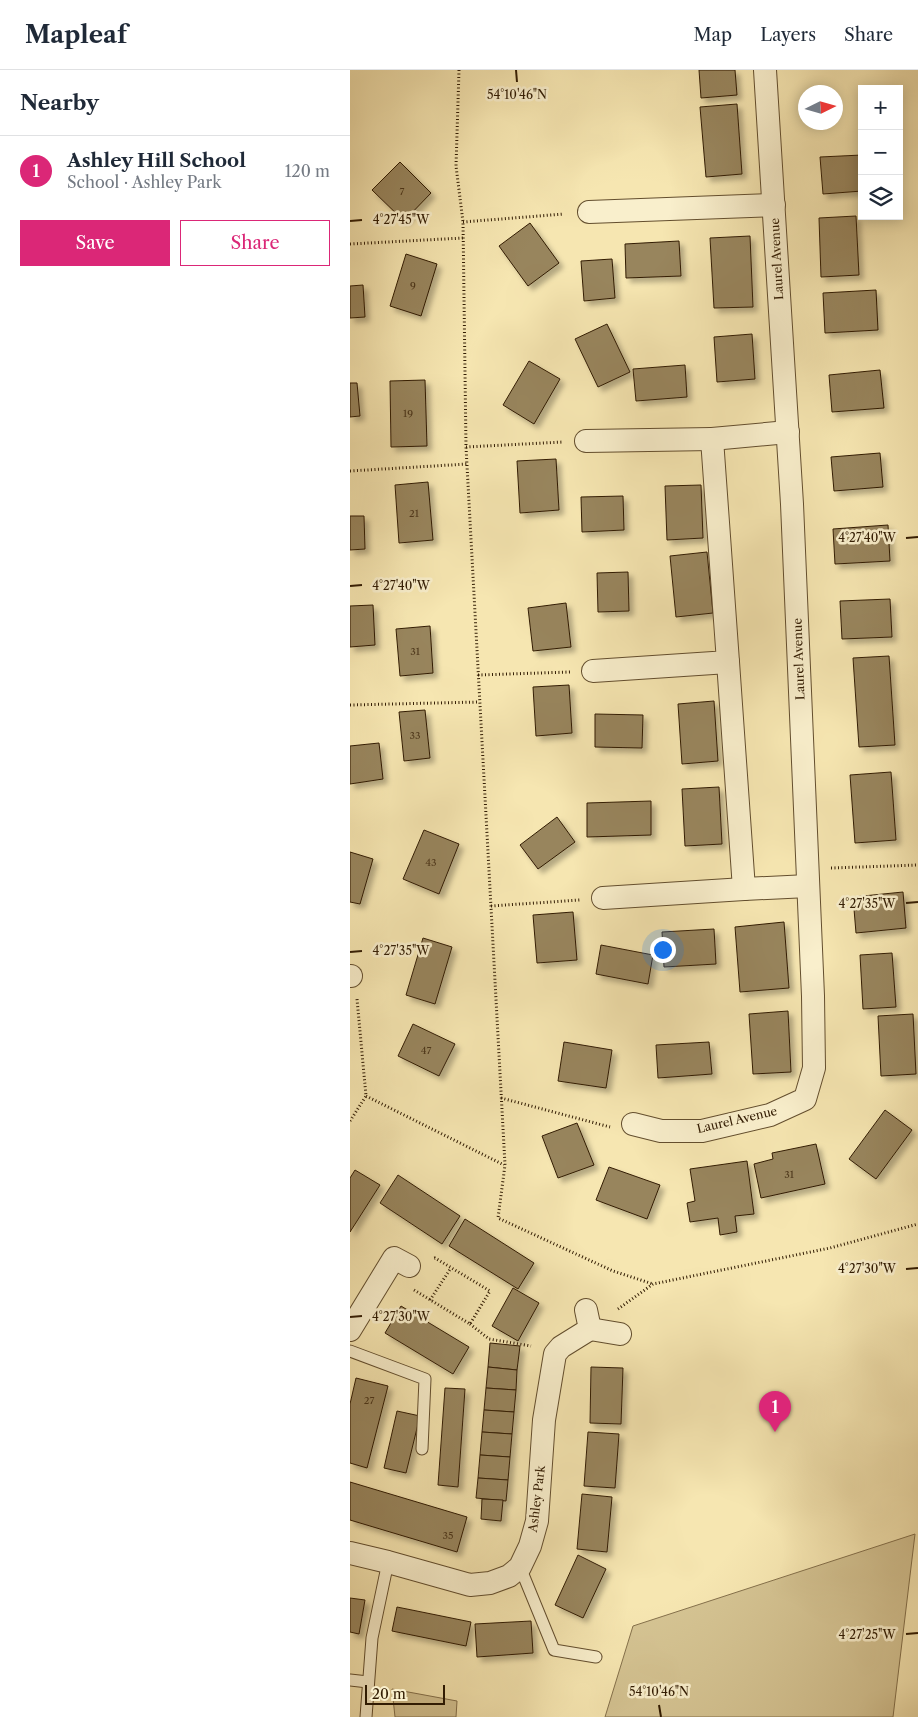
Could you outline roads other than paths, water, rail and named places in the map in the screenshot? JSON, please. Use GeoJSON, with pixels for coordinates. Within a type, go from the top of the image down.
{"type":"FeatureCollection","features":[{"type":"Feature","properties":{"kind":"street","name":"Laurel Avenue"},"geometry":{"type":"LineString","coordinates":[[633,1124],[661,1131],[702,1131],[770,1115],[805,1100],[814,1068],[814,996],[792,504],[765,70]]}},
{"type":"Feature","properties":{"kind":"street","name":"Laurel Avenue"},"geometry":{"type":"LineString","coordinates":[[589,212],[774,205]]}},
{"type":"Feature","properties":{"kind":"street"},"geometry":{"type":"LineString","coordinates":[[586,441],[712,439],[788,432]]}},
{"type":"Feature","properties":{"kind":"street"},"geometry":{"type":"LineString","coordinates":[[712,439],[744,889]]}},
{"type":"Feature","properties":{"kind":"street"},"geometry":{"type":"LineString","coordinates":[[594,671],[728,662]]}},
{"type":"Feature","properties":{"kind":"street"},"geometry":{"type":"LineString","coordinates":[[603,898],[744,889],[808,878]]}},
{"type":"Feature","properties":{"kind":"street"},"geometry":{"type":"LineString","coordinates":[[350,1330],[394,1258],[410,1277]]}},
{"type":"Feature","properties":{"kind":"street","name":"Ashley Park"},"geometry":{"type":"LineString","coordinates":[[520,1567],[530,1546],[537,1521],[544,1420],[555,1354],[588,1319],[620,1334]]}},
{"type":"Feature","properties":{"kind":"street"},"geometry":{"type":"LineString","coordinates":[[350,1553],[470,1585],[490,1583],[509,1576],[520,1567]]}},
{"type":"Feature","properties":{"kind":"lane"},"geometry":{"type":"LineString","coordinates":[[350,1351],[425,1379],[422,1449]]}},
{"type":"Feature","properties":{"kind":"lane"},"geometry":{"type":"LineString","coordinates":[[366,1717],[372,1638],[388,1562]]}},
{"type":"Feature","properties":{"kind":"lane"},"geometry":{"type":"LineString","coordinates":[[520,1567],[554,1650],[596,1657]]}},
{"type":"Feature","properties":{"kind":"lane"},"geometry":{"type":"LineString","coordinates":[[350,1680],[368,1682]]}},
{"type":"Feature","properties":{"kind":"place","name":"Ashley Hill School"},"geometry":{"type":"Point","coordinates":[775,1432]}}]}
